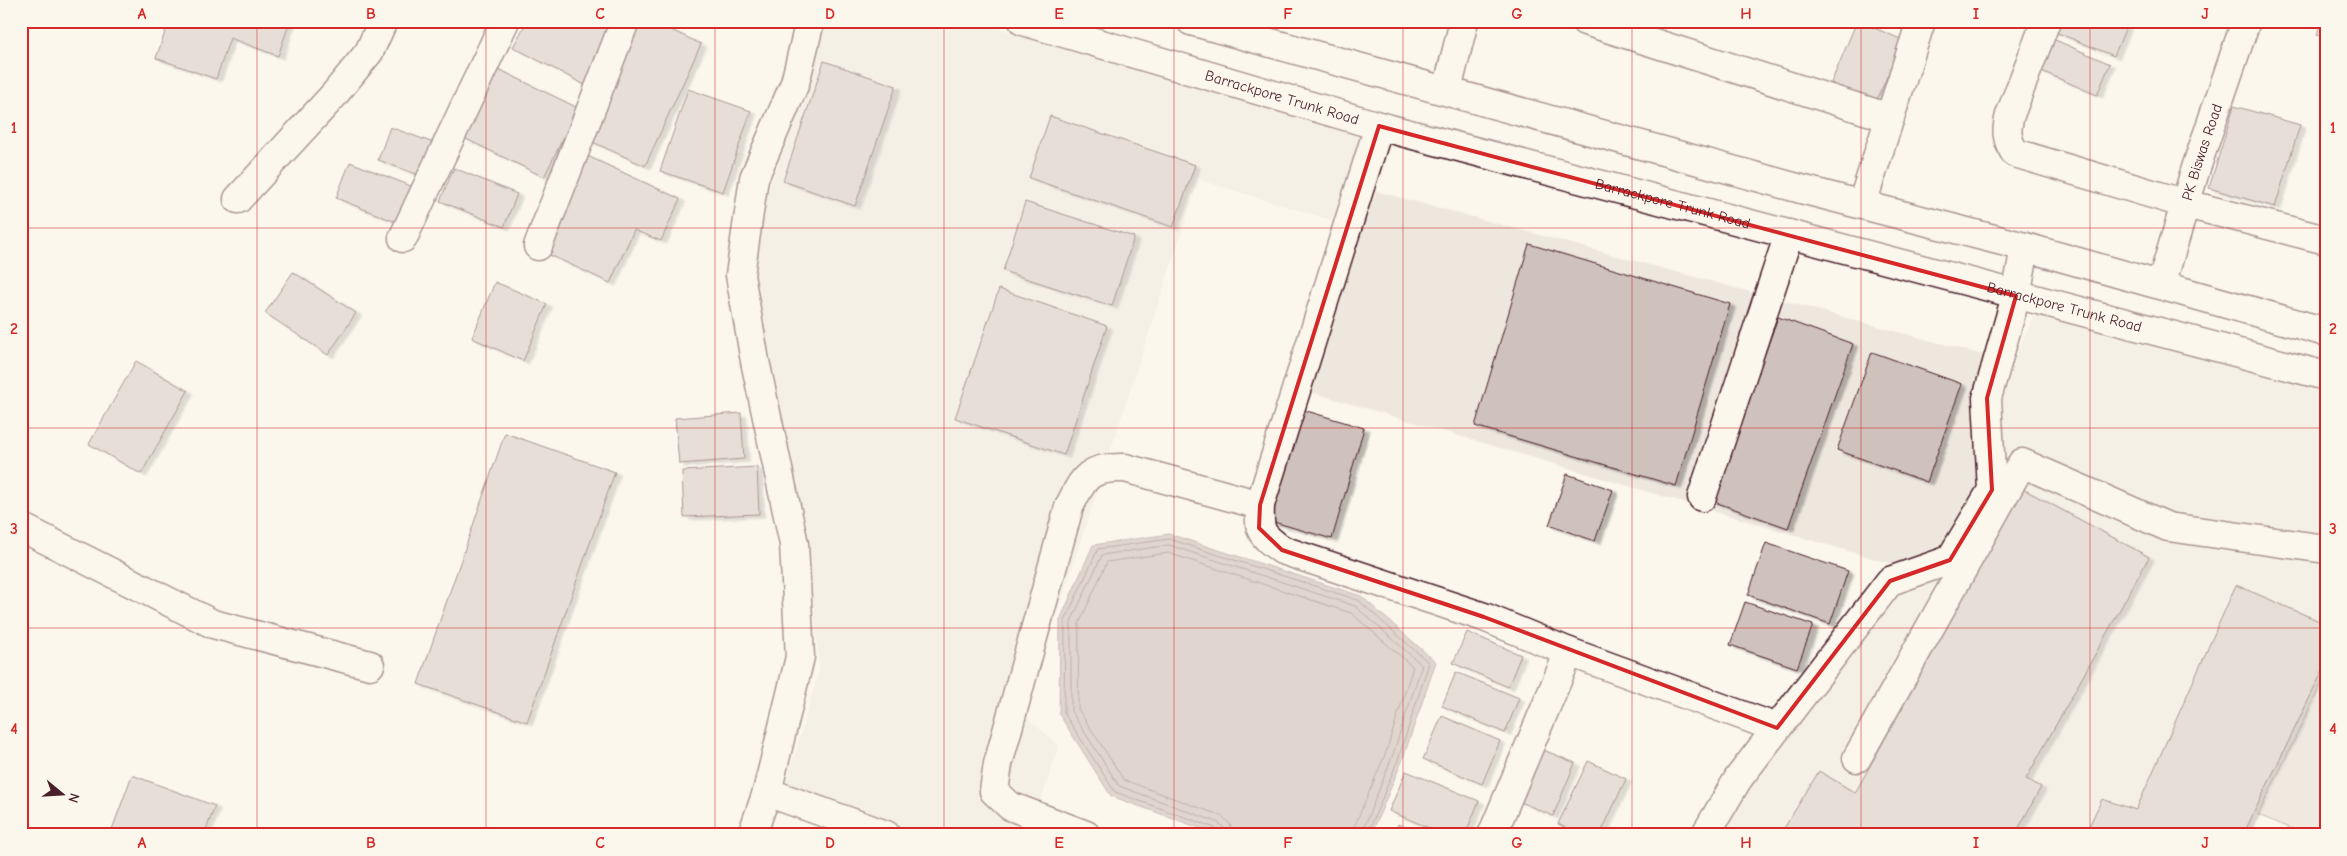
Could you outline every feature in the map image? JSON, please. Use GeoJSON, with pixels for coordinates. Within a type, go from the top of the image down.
{"type":"FeatureCollection","features":[{"type":"Feature","properties":{"kind":"street"},"geometry":{"type":"LineString","coordinates":[[238,199],[333,96],[369,52],[383,21]]}},
{"type":"Feature","properties":{"kind":"street"},"geometry":{"type":"LineString","coordinates":[[403,238],[505,21]]}},
{"type":"Feature","properties":{"kind":"street"},"geometry":{"type":"LineString","coordinates":[[538,246],[625,21]]}},
{"type":"Feature","properties":{"kind":"street"},"geometry":{"type":"LineString","coordinates":[[752,835],[767,792],[800,657],[794,544],[755,361],[740,276],[754,178],[795,83],[810,21]]}},
{"type":"Feature","properties":{"kind":"street","name":"Barrackpore Trunk Road"},"geometry":{"type":"LineString","coordinates":[[1023,21],[1379,126],[2016,296],[2326,376]]}},
{"type":"Feature","properties":{"kind":"street"},"geometry":{"type":"LineString","coordinates":[[1191,21],[1862,204],[2025,246],[2326,332]]}},
{"type":"Feature","properties":{"kind":"street"},"geometry":{"type":"LineString","coordinates":[[1446,90],[1464,21]]}},
{"type":"Feature","properties":{"kind":"street"},"geometry":{"type":"LineString","coordinates":[[1585,21],[1890,118]]}},
{"type":"Feature","properties":{"kind":"street"},"geometry":{"type":"LineString","coordinates":[[1862,204],[1921,21]]}},
{"type":"Feature","properties":{"kind":"street"},"geometry":{"type":"LineString","coordinates":[[2046,21],[2010,114],[2006,130],[2008,143],[2015,153],[2186,204],[2326,240]]}},
{"type":"Feature","properties":{"kind":"street","name":"PK Biswas Road"},"geometry":{"type":"LineString","coordinates":[[2161,285],[2246,21]]}},
{"type":"Feature","properties":{"kind":"street"},"geometry":{"type":"LineString","coordinates":[[1379,126],[1260,505],[1259,528],[1265,538],[1282,550],[1484,617],[1568,652],[1777,728]]}},
{"type":"Feature","properties":{"kind":"street"},"geometry":{"type":"LineString","coordinates":[[1702,497],[1789,234]]}},
{"type":"Feature","properties":{"kind":"street"},"geometry":{"type":"LineString","coordinates":[[1705,835],[1738,779],[1890,580],[1950,560],[1992,490],[1987,398],[2016,296],[2025,246]]}},
{"type":"Feature","properties":{"kind":"street"},"geometry":{"type":"LineString","coordinates":[[1857,758],[2022,463],[2168,527],[2326,549]]}},
{"type":"Feature","properties":{"kind":"street"},"geometry":{"type":"LineString","coordinates":[[1086,835],[1010,806],[994,791],[998,764],[1069,506],[1082,480],[1104,467],[1125,468],[1260,505]]}},
{"type":"Feature","properties":{"kind":"street"},"geometry":{"type":"LineString","coordinates":[[21,527],[213,624],[370,665]]}},
{"type":"Feature","properties":{"kind":"street"},"geometry":{"type":"LineString","coordinates":[[1492,835],[1568,652]]}},
{"type":"Feature","properties":{"kind":"street"},"geometry":{"type":"LineString","coordinates":[[767,792],[886,835]]}},
{"type":"Feature","properties":{"kind":"highlighted area"},"geometry":{"type":"Polygon","coordinates":[[[1379,126],[2016,296],[1987,398],[1992,490],[1950,560],[1890,581],[1777,728],[1484,617],[1282,550],[1259,528],[1260,505],[1379,126]]]}},
{"type":"Feature","properties":{"kind":"shaded area"},"geometry":{"type":"Polygon","coordinates":[[[826,21],[971,21],[1230,90],[1372,124],[1344,224],[1199,180],[1024,715],[1059,745],[1030,835],[916,835],[784,791],[819,670],[809,541],[746,278],[770,184],[795,123],[826,21]]]}},
{"type":"Feature","properties":{"kind":"shaded area"},"geometry":{"type":"Polygon","coordinates":[[[1376,191],[1995,358],[1975,398],[1976,491],[1948,543],[1892,564],[1304,390],[1376,191]]]}},
{"type":"Feature","properties":{"kind":"shaded area"},"geometry":{"type":"Polygon","coordinates":[[[2038,308],[2160,320],[2326,361],[2326,675],[2250,835],[1720,835],[1759,770],[1894,593],[1947,574],[2004,484],[1998,392],[2038,308]]]}},
{"type":"Feature","properties":{"kind":"shaded area"},"geometry":{"type":"Polygon","coordinates":[[[2326,674],[2326,835],[2307,835],[2258,815],[2326,674]]]}},
{"type":"Feature","properties":{"kind":"water"},"geometry":{"type":"Polygon","coordinates":[[[1169,534],[1361,596],[1436,662],[1402,761],[1371,835],[1219,835],[1111,796],[1059,714],[1060,620],[1093,545],[1169,534]]]}},
{"type":"Feature","properties":{"kind":"building"},"geometry":{"type":"Polygon","coordinates":[[[169,21],[290,21],[278,56],[230,38],[216,79],[156,58],[169,21]]]}},
{"type":"Feature","properties":{"kind":"building"},"geometry":{"type":"Polygon","coordinates":[[[527,21],[622,21],[587,86],[513,47],[527,21]]]}},
{"type":"Feature","properties":{"kind":"building"},"geometry":{"type":"Polygon","coordinates":[[[640,21],[652,21],[701,44],[645,166],[586,139],[640,21]]]}},
{"type":"Feature","properties":{"kind":"building"},"geometry":{"type":"Polygon","coordinates":[[[1857,21],[1903,40],[1876,102],[1831,83],[1857,21]]]}},
{"type":"Feature","properties":{"kind":"building"},"geometry":{"type":"Polygon","coordinates":[[[1890,21],[1903,21],[1901,26],[1890,21]]]}},
{"type":"Feature","properties":{"kind":"building"},"geometry":{"type":"Polygon","coordinates":[[[2052,21],[2112,21],[2126,27],[2114,56],[2048,29],[2052,21]]]}},
{"type":"Feature","properties":{"kind":"building"},"geometry":{"type":"Polygon","coordinates":[[[2321,21],[2326,21],[2326,38],[2317,35],[2321,21]]]}},
{"type":"Feature","properties":{"kind":"building"},"geometry":{"type":"Polygon","coordinates":[[[2046,36],[2110,64],[2097,95],[2032,67],[2046,36]]]}},
{"type":"Feature","properties":{"kind":"building"},"geometry":{"type":"Polygon","coordinates":[[[824,61],[896,86],[855,206],[783,181],[824,61]]]}},
{"type":"Feature","properties":{"kind":"building"},"geometry":{"type":"Polygon","coordinates":[[[496,68],[578,108],[544,177],[462,137],[496,68]]]}},
{"type":"Feature","properties":{"kind":"building"},"geometry":{"type":"Polygon","coordinates":[[[688,89],[751,111],[723,192],[660,171],[688,89]]]}},
{"type":"Feature","properties":{"kind":"building"},"geometry":{"type":"Polygon","coordinates":[[[2234,106],[2300,125],[2275,207],[2209,188],[2234,106]]]}},
{"type":"Feature","properties":{"kind":"building"},"geometry":{"type":"Polygon","coordinates":[[[1050,116],[1195,165],[1173,227],[1029,178],[1050,116]]]}},
{"type":"Feature","properties":{"kind":"building"},"geometry":{"type":"Polygon","coordinates":[[[390,127],[439,145],[427,178],[378,160],[390,127]]]}},
{"type":"Feature","properties":{"kind":"building"},"geometry":{"type":"Polygon","coordinates":[[[581,153],[680,199],[661,241],[634,230],[610,283],[537,249],[581,153]]]}},
{"type":"Feature","properties":{"kind":"building"},"geometry":{"type":"Polygon","coordinates":[[[350,162],[416,188],[401,224],[336,198],[350,162]]]}},
{"type":"Feature","properties":{"kind":"building"},"geometry":{"type":"Polygon","coordinates":[[[454,168],[517,194],[504,227],[440,201],[454,168]]]}},
{"type":"Feature","properties":{"kind":"building"},"geometry":{"type":"Polygon","coordinates":[[[1025,202],[1134,237],[1112,306],[1003,271],[1025,202]]]}},
{"type":"Feature","properties":{"kind":"building"},"geometry":{"type":"Polygon","coordinates":[[[1529,244],[1730,304],[1676,486],[1475,426],[1529,244]]]}},
{"type":"Feature","properties":{"kind":"building"},"geometry":{"type":"Polygon","coordinates":[[[293,272],[356,313],[328,355],[265,313],[293,272]]]}},
{"type":"Feature","properties":{"kind":"building"},"geometry":{"type":"Polygon","coordinates":[[[495,282],[547,304],[523,361],[472,338],[495,282]]]}},
{"type":"Feature","properties":{"kind":"building"},"geometry":{"type":"Polygon","coordinates":[[[999,289],[1107,326],[1064,455],[955,418],[999,289]]]}},
{"type":"Feature","properties":{"kind":"building"},"geometry":{"type":"Polygon","coordinates":[[[1778,317],[1853,344],[1788,528],[1712,501],[1778,317]]]}},
{"type":"Feature","properties":{"kind":"building"},"geometry":{"type":"Polygon","coordinates":[[[1872,352],[1962,384],[1927,482],[1837,450],[1872,352]]]}},
{"type":"Feature","properties":{"kind":"building"},"geometry":{"type":"Polygon","coordinates":[[[136,361],[188,391],[141,474],[89,444],[136,361]]]}},
{"type":"Feature","properties":{"kind":"building"},"geometry":{"type":"Polygon","coordinates":[[[1300,409],[1364,428],[1332,539],[1267,520],[1300,409]]]}},
{"type":"Feature","properties":{"kind":"building"},"geometry":{"type":"Polygon","coordinates":[[[741,413],[744,459],[679,464],[675,418],[741,413]]]}},
{"type":"Feature","properties":{"kind":"building"},"geometry":{"type":"Polygon","coordinates":[[[505,433],[615,472],[527,722],[418,684],[505,433]]]}},
{"type":"Feature","properties":{"kind":"building"},"geometry":{"type":"Polygon","coordinates":[[[757,467],[759,514],[684,517],[682,471],[757,467]]]}},
{"type":"Feature","properties":{"kind":"building"},"geometry":{"type":"Polygon","coordinates":[[[1567,474],[1613,490],[1595,541],[1549,525],[1567,474]]]}},
{"type":"Feature","properties":{"kind":"building"},"geometry":{"type":"Polygon","coordinates":[[[2023,489],[2149,557],[2026,779],[2041,787],[2015,835],[1780,835],[1819,771],[1855,793],[2023,489]]]}},
{"type":"Feature","properties":{"kind":"building"},"geometry":{"type":"Polygon","coordinates":[[[1766,543],[1848,571],[1830,624],[1748,595],[1766,543]]]}},
{"type":"Feature","properties":{"kind":"building"},"geometry":{"type":"Polygon","coordinates":[[[2236,585],[2326,624],[2326,664],[2243,835],[2085,835],[2102,799],[2136,810],[2236,585]]]}},
{"type":"Feature","properties":{"kind":"building"},"geometry":{"type":"Polygon","coordinates":[[[1745,602],[1813,625],[1797,668],[1730,645],[1745,602]]]}},
{"type":"Feature","properties":{"kind":"building"},"geometry":{"type":"Polygon","coordinates":[[[1467,632],[1521,655],[1508,687],[1453,663],[1467,632]]]}},
{"type":"Feature","properties":{"kind":"building"},"geometry":{"type":"Polygon","coordinates":[[[1456,672],[1519,698],[1505,733],[1442,706],[1456,672]]]}},
{"type":"Feature","properties":{"kind":"building"},"geometry":{"type":"Polygon","coordinates":[[[1442,716],[1500,741],[1482,784],[1423,759],[1442,716]]]}},
{"type":"Feature","properties":{"kind":"building"},"geometry":{"type":"Polygon","coordinates":[[[1531,745],[1575,763],[1553,816],[1509,797],[1531,745]]]}},
{"type":"Feature","properties":{"kind":"building"},"geometry":{"type":"Polygon","coordinates":[[[1588,761],[1626,779],[1600,835],[1581,835],[1558,824],[1588,761]]]}},
{"type":"Feature","properties":{"kind":"building"},"geometry":{"type":"Polygon","coordinates":[[[1406,771],[1479,801],[1465,835],[1446,835],[1389,811],[1406,771]]]}},
{"type":"Feature","properties":{"kind":"building"},"geometry":{"type":"Polygon","coordinates":[[[132,775],[215,806],[204,835],[110,835],[132,775]]]}},
{"type":"Feature","properties":{"kind":"building"},"geometry":{"type":"Polygon","coordinates":[[[1398,824],[1422,835],[1394,835],[1398,824]]]}}]}
